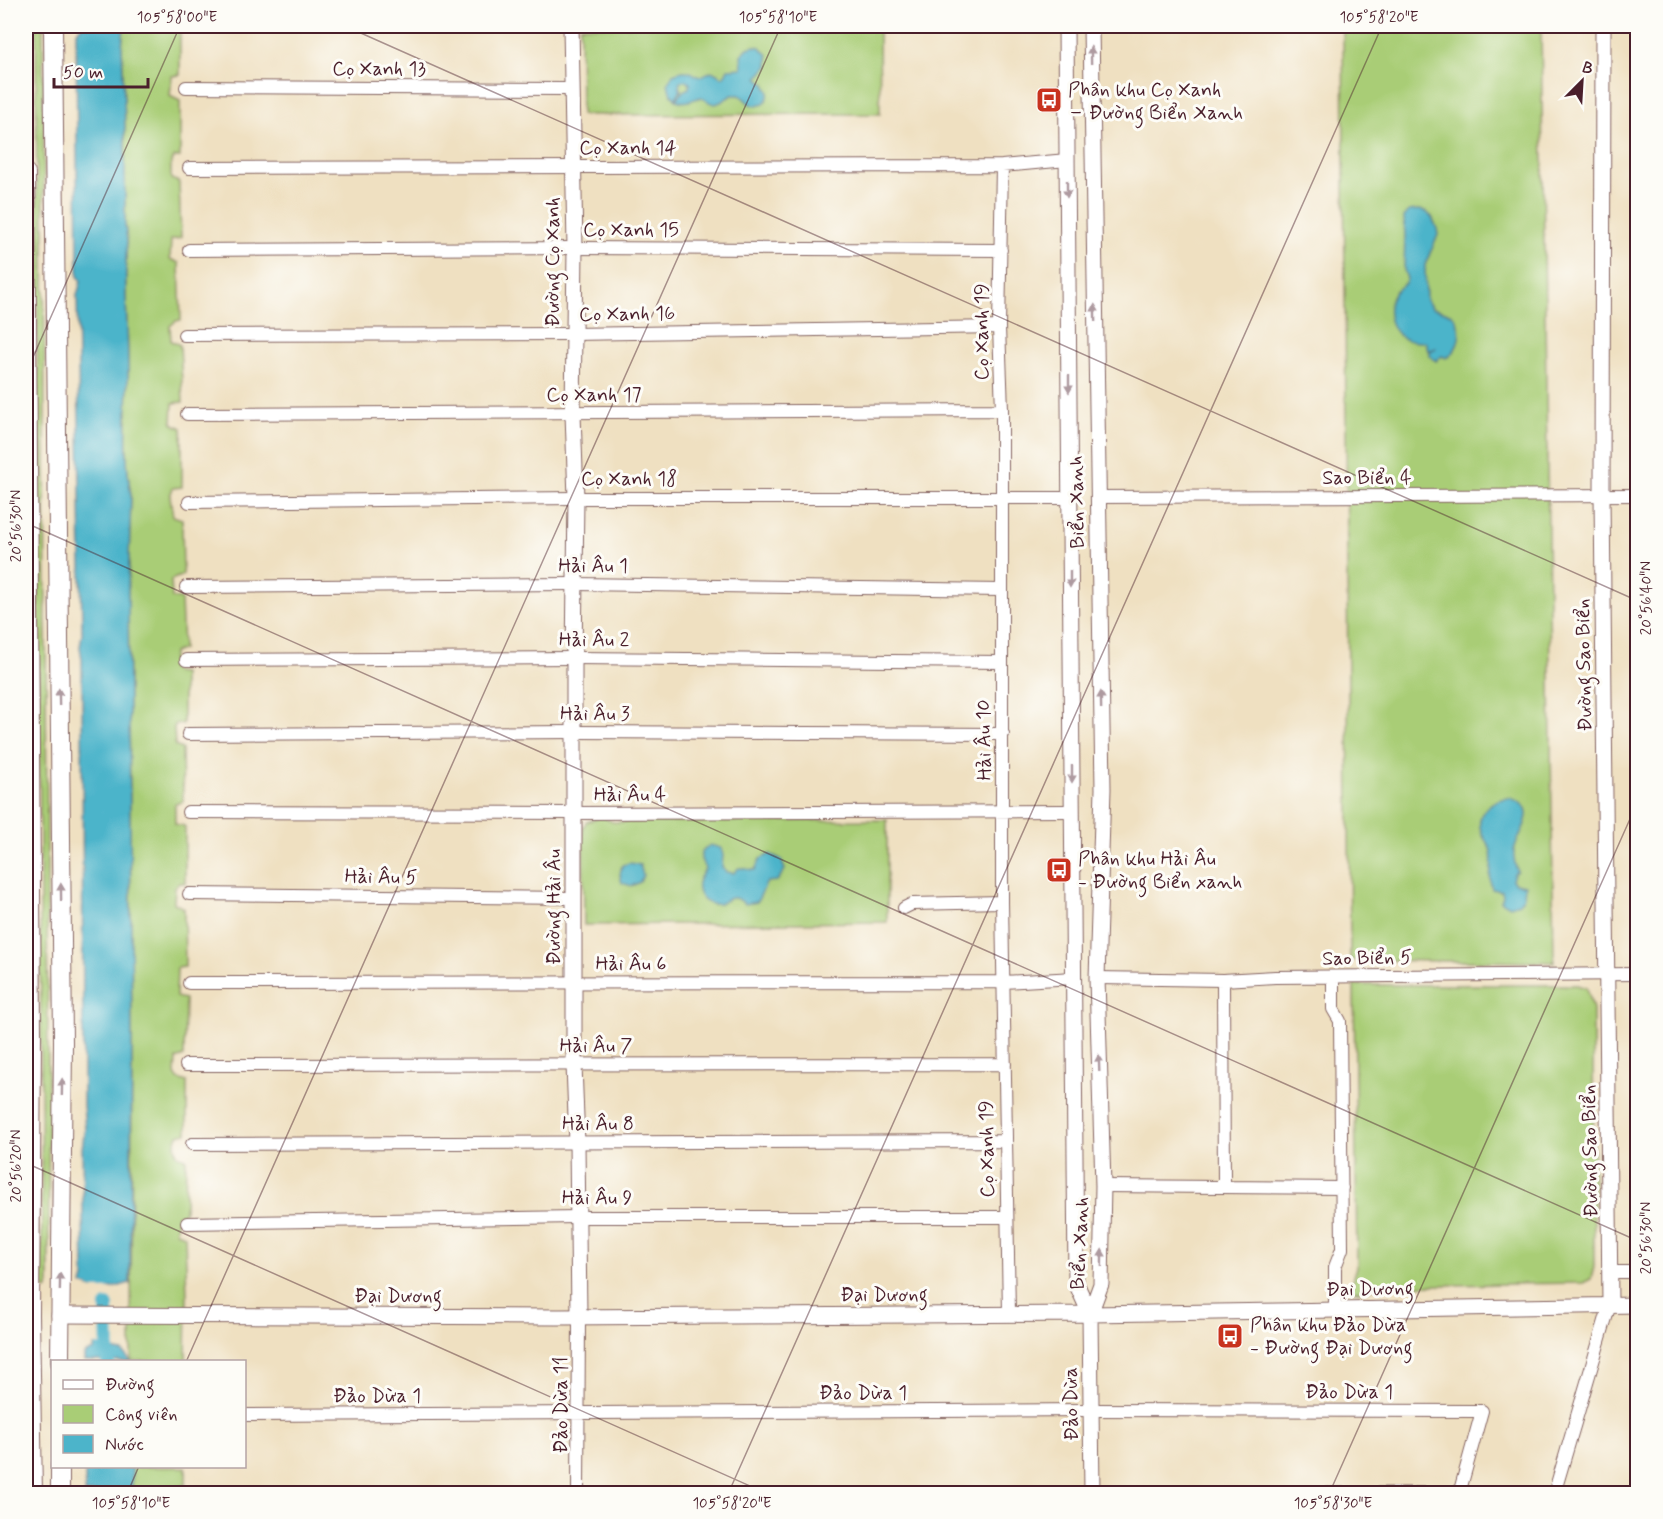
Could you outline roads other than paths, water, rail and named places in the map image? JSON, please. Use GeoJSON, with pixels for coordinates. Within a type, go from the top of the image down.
{"type":"FeatureCollection","features":[{"type":"Feature","properties":{"kind":"main road"},"geometry":{"type":"LineString","coordinates":[[53,26],[63,1042],[60,1360]]}},
{"type":"Feature","properties":{"kind":"main road"},"geometry":{"type":"LineString","coordinates":[[26,173],[30,1315],[33,1494]]}},
{"type":"Feature","properties":{"kind":"main road"},"geometry":{"type":"LineString","coordinates":[[30,1315],[59,1315]]}},
{"type":"Feature","properties":{"kind":"main road"},"geometry":{"type":"LineString","coordinates":[[60,1468],[60,1494]]}},
{"type":"Feature","properties":{"kind":"street","name":"Đường Cọ Xanh"},"geometry":{"type":"LineString","coordinates":[[571,26],[575,248],[573,414],[576,498]]}},
{"type":"Feature","properties":{"kind":"street","name":"Biển Xanh"},"geometry":{"type":"LineString","coordinates":[[1066,26],[1076,1283],[1090,1314]]}},
{"type":"Feature","properties":{"kind":"street","name":"Biển Xanh"},"geometry":{"type":"LineString","coordinates":[[1090,1314],[1101,1284],[1103,1186],[1097,978],[1102,789],[1091,26]]}},
{"type":"Feature","properties":{"kind":"street","name":"Đường Sao Biển"},"geometry":{"type":"LineString","coordinates":[[1603,26],[1602,495],[1610,1304]]}},
{"type":"Feature","properties":{"kind":"street","name":"Cọ Xanh 13"},"geometry":{"type":"LineString","coordinates":[[186,87],[571,88]]}},
{"type":"Feature","properties":{"kind":"street","name":"Cọ Xanh 14"},"geometry":{"type":"LineString","coordinates":[[189,168],[1002,166],[1067,160]]}},
{"type":"Feature","properties":{"kind":"street","name":"Cọ Xanh 19"},"geometry":{"type":"LineString","coordinates":[[1001,497],[1002,410],[999,327],[1002,166]]}},
{"type":"Feature","properties":{"kind":"street","name":"Cọ Xanh 15"},"geometry":{"type":"LineString","coordinates":[[189,250],[575,248],[1001,250]]}},
{"type":"Feature","properties":{"kind":"street","name":"Cọ Xanh 16"},"geometry":{"type":"LineString","coordinates":[[184,334],[573,334],[999,327]]}},
{"type":"Feature","properties":{"kind":"street","name":"Cọ Xanh 17"},"geometry":{"type":"LineString","coordinates":[[187,414],[573,414],[1002,410]]}},
{"type":"Feature","properties":{"kind":"street","name":"Sao Biển 4"},"geometry":{"type":"LineString","coordinates":[[1097,497],[1638,495]]}},
{"type":"Feature","properties":{"kind":"street","name":"Hải Âu 10"},"geometry":{"type":"LineString","coordinates":[[1001,497],[1004,982]]}},
{"type":"Feature","properties":{"kind":"street"},"geometry":{"type":"LineString","coordinates":[[1070,498],[1097,497]]}},
{"type":"Feature","properties":{"kind":"street","name":"Cọ Xanh 18"},"geometry":{"type":"LineString","coordinates":[[189,502],[576,498],[1070,498]]}},
{"type":"Feature","properties":{"kind":"street","name":"Đường Hải Âu"},"geometry":{"type":"LineString","coordinates":[[576,498],[573,898],[579,1316]]}},
{"type":"Feature","properties":{"kind":"street","name":"Hải Âu 1"},"geometry":{"type":"LineString","coordinates":[[186,586],[575,584],[1001,590]]}},
{"type":"Feature","properties":{"kind":"street","name":"Hải Âu 2"},"geometry":{"type":"LineString","coordinates":[[186,660],[574,658],[1002,662]]}},
{"type":"Feature","properties":{"kind":"street","name":"Hải Âu 3"},"geometry":{"type":"LineString","coordinates":[[188,734],[575,732],[1003,734]]}},
{"type":"Feature","properties":{"kind":"street","name":"Hải Âu 4"},"geometry":{"type":"LineString","coordinates":[[188,812],[1072,811]]}},
{"type":"Feature","properties":{"kind":"street","name":"Hải Âu 5"},"geometry":{"type":"LineString","coordinates":[[189,894],[573,898]]}},
{"type":"Feature","properties":{"kind":"street"},"geometry":{"type":"LineString","coordinates":[[904,908],[912,904],[1002,902]]}},
{"type":"Feature","properties":{"kind":"street","name":"Sao Biển 5"},"geometry":{"type":"LineString","coordinates":[[1097,978],[1223,980],[1638,974]]}},
{"type":"Feature","properties":{"kind":"street"},"geometry":{"type":"LineString","coordinates":[[1074,978],[1097,978]]}},
{"type":"Feature","properties":{"kind":"street","name":"Hải Âu 6"},"geometry":{"type":"LineString","coordinates":[[189,983],[1004,982],[1074,978]]}},
{"type":"Feature","properties":{"kind":"street"},"geometry":{"type":"LineString","coordinates":[[1333,978],[1333,1009],[1340,1021],[1342,1188],[1342,1250],[1335,1267],[1335,1310]]}},
{"type":"Feature","properties":{"kind":"street"},"geometry":{"type":"LineString","coordinates":[[1223,980],[1224,1187]]}},
{"type":"Feature","properties":{"kind":"street","name":"Cọ Xanh 19"},"geometry":{"type":"LineString","coordinates":[[1004,982],[1009,1314]]}},
{"type":"Feature","properties":{"kind":"street","name":"Hải Âu 7"},"geometry":{"type":"LineString","coordinates":[[186,1065],[1005,1064]]}},
{"type":"Feature","properties":{"kind":"street","name":"Hải Âu 8"},"geometry":{"type":"LineString","coordinates":[[192,1144],[1005,1141]]}},
{"type":"Feature","properties":{"kind":"street"},"geometry":{"type":"LineString","coordinates":[[1103,1186],[1342,1188]]}},
{"type":"Feature","properties":{"kind":"street","name":"Hải Âu 9"},"geometry":{"type":"LineString","coordinates":[[188,1223],[577,1217],[1007,1217]]}},
{"type":"Feature","properties":{"kind":"street"},"geometry":{"type":"LineString","coordinates":[[1611,1272],[1638,1272]]}},
{"type":"Feature","properties":{"kind":"street"},"geometry":{"type":"LineString","coordinates":[[1554,1494],[1610,1304]]}},
{"type":"Feature","properties":{"kind":"street","name":"Đại Dương"},"geometry":{"type":"LineString","coordinates":[[59,1315],[1090,1314],[1638,1305]]}},
{"type":"Feature","properties":{"kind":"street","name":"Đảo Dừa"},"geometry":{"type":"LineString","coordinates":[[1090,1314],[1092,1494]]}},
{"type":"Feature","properties":{"kind":"street","name":"Đảo Dừa 11"},"geometry":{"type":"LineString","coordinates":[[578,1494],[579,1316]]}},
{"type":"Feature","properties":{"kind":"street","name":"Đảo Dừa 1"},"geometry":{"type":"LineString","coordinates":[[246,1415],[1091,1410],[1482,1411],[1459,1493]]}},
{"type":"Feature","properties":{"kind":"street"},"geometry":{"type":"LineString","coordinates":[[1290,1494],[1459,1493]]}},
{"type":"Feature","properties":{"kind":"water"},"geometry":{"type":"Polygon","coordinates":[[[81,26],[124,26],[122,47],[127,241],[127,452],[131,495],[128,591],[132,1038],[130,1283],[109,1289],[105,1349],[123,1352],[129,1360],[84,1360],[84,1354],[94,1350],[96,1290],[82,1285],[84,1278],[82,1148],[85,1128],[77,295],[81,281],[78,276],[76,33],[81,26]]]}},
{"type":"Feature","properties":{"kind":"water"},"geometry":{"type":"Polygon","coordinates":[[[754,46],[760,47],[768,55],[768,66],[758,77],[769,92],[764,104],[756,106],[750,104],[740,95],[732,95],[718,104],[701,97],[686,102],[676,100],[683,91],[689,88],[690,83],[686,80],[680,82],[681,90],[675,99],[670,92],[668,83],[673,74],[686,71],[699,77],[712,71],[722,77],[728,69],[742,68],[741,55],[754,46]]]}},
{"type":"Feature","properties":{"kind":"water"},"geometry":{"type":"Polygon","coordinates":[[[1409,211],[1425,211],[1432,217],[1438,235],[1425,265],[1426,300],[1432,308],[1452,314],[1459,331],[1455,349],[1446,358],[1442,356],[1436,361],[1429,355],[1430,351],[1436,348],[1428,351],[1426,342],[1413,341],[1398,334],[1390,322],[1389,314],[1394,293],[1405,284],[1407,279],[1404,270],[1404,217],[1409,211]]]}},
{"type":"Feature","properties":{"kind":"water"},"geometry":{"type":"Polygon","coordinates":[[[1510,798],[1525,808],[1527,815],[1514,851],[1517,871],[1512,880],[1525,885],[1524,896],[1519,903],[1510,906],[1501,901],[1502,891],[1492,889],[1491,852],[1480,824],[1487,807],[1497,800],[1510,798]]]}},
{"type":"Feature","properties":{"kind":"water"},"geometry":{"type":"Polygon","coordinates":[[[710,845],[721,848],[722,867],[726,872],[734,873],[739,868],[755,870],[760,859],[770,854],[781,859],[785,870],[777,881],[767,882],[757,902],[745,904],[734,898],[719,904],[706,902],[700,896],[698,883],[705,869],[701,852],[710,845]]]}},
{"type":"Feature","properties":{"kind":"water"},"geometry":{"type":"Polygon","coordinates":[[[630,863],[640,865],[643,875],[640,882],[632,886],[622,883],[620,875],[622,865],[630,863]]]}},
{"type":"Feature","properties":{"kind":"water"},"geometry":{"type":"Polygon","coordinates":[[[85,1468],[132,1468],[132,1493],[85,1493],[85,1468]]]}},
{"type":"Feature","properties":{"kind":"waterway"},"geometry":{"type":"LineString","coordinates":[[107,1306],[108,1360]]}},
{"type":"Feature","properties":{"kind":"place","name":"Phân khu Cọ Xanh – Đường Biển Xanh"},"geometry":{"type":"Point","coordinates":[1049,100]}},
{"type":"Feature","properties":{"kind":"place","name":"Phân khu Hải Âu - Đường Biển xanh"},"geometry":{"type":"Point","coordinates":[1059,870]}},
{"type":"Feature","properties":{"kind":"place","name":"Phân khu Đảo Dừa - Đường Đại Dương"},"geometry":{"type":"Point","coordinates":[1230,1336]}}]}
